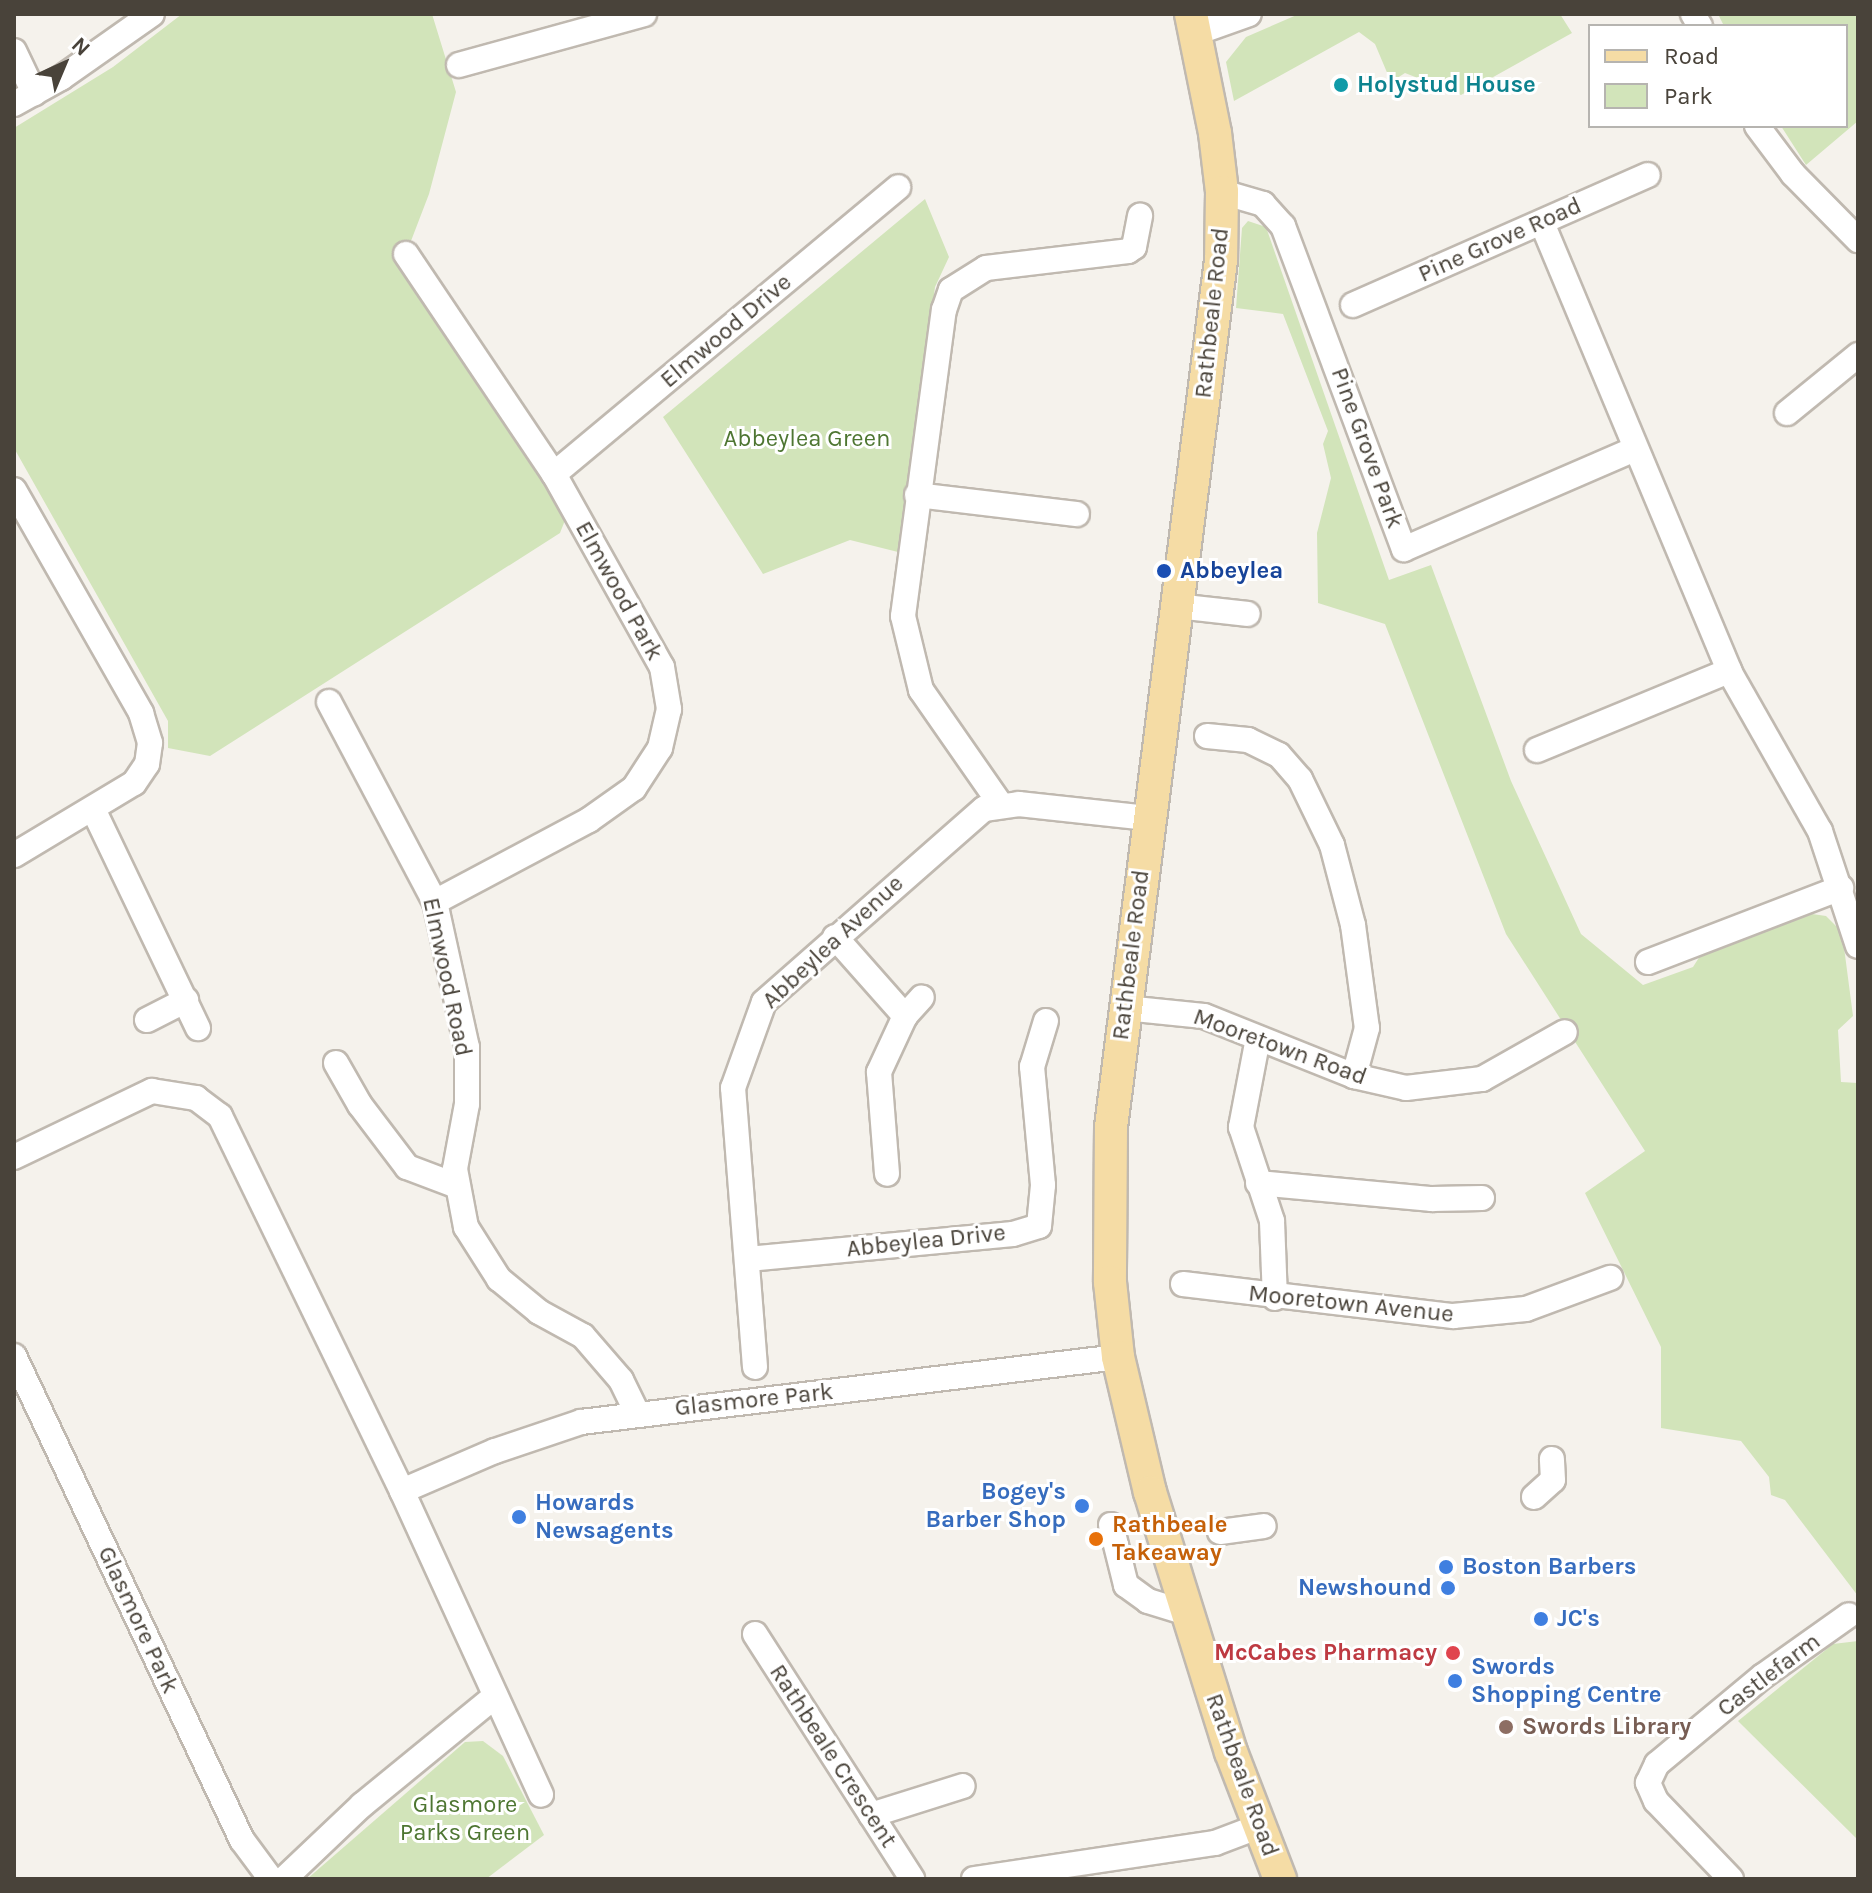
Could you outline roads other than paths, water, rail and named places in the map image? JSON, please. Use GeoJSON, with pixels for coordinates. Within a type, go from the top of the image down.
{"type":"FeatureCollection","features":[{"type":"Feature","properties":{"kind":"main road","name":"Rathbeale Road"},"geometry":{"type":"LineString","coordinates":[[1194,24],[1222,192],[1221,260],[1147,818],[1125,1008],[1109,1194],[1118,1357],[1132,1425],[1185,1612],[1280,1879]]}},
{"type":"Feature","properties":{"kind":"street"},"geometry":{"type":"LineString","coordinates":[[14,51],[24,99],[152,14]]}},
{"type":"Feature","properties":{"kind":"street"},"geometry":{"type":"LineString","coordinates":[[459,65],[644,14]]}},
{"type":"Feature","properties":{"kind":"street"},"geometry":{"type":"LineString","coordinates":[[1194,24],[1249,14]]}},
{"type":"Feature","properties":{"kind":"street"},"geometry":{"type":"LineString","coordinates":[[1758,128],[1793,174],[1858,240]]}},
{"type":"Feature","properties":{"kind":"street","name":"Pine Grove Road"},"geometry":{"type":"LineString","coordinates":[[1353,305],[1648,175]]}},
{"type":"Feature","properties":{"kind":"street","name":"Elmwood Drive"},"geometry":{"type":"LineString","coordinates":[[554,474],[898,187]]}},
{"type":"Feature","properties":{"kind":"street","name":"Pine Grove Park"},"geometry":{"type":"LineString","coordinates":[[1222,192],[1263,204],[1283,226],[1404,549],[1633,450]]}},
{"type":"Feature","properties":{"kind":"street"},"geometry":{"type":"LineString","coordinates":[[1140,216],[1134,247],[1128,251],[986,268],[951,290],[917,495],[903,616],[921,690],[1001,805],[1147,818]]}},
{"type":"Feature","properties":{"kind":"street"},"geometry":{"type":"LineString","coordinates":[[1542,223],[1633,450],[1729,671],[1786,762],[1820,831],[1858,946]]}},
{"type":"Feature","properties":{"kind":"street","name":"Elmwood Park"},"geometry":{"type":"LineString","coordinates":[[406,254],[554,474],[662,667],[669,709],[660,748],[634,788],[589,820],[435,902]]}},
{"type":"Feature","properties":{"kind":"street"},"geometry":{"type":"LineString","coordinates":[[1787,413],[1858,355]]}},
{"type":"Feature","properties":{"kind":"street"},"geometry":{"type":"LineString","coordinates":[[14,490],[141,713],[150,743],[147,764],[134,783],[14,855]]}},
{"type":"Feature","properties":{"kind":"street"},"geometry":{"type":"LineString","coordinates":[[917,495],[1077,514]]}},
{"type":"Feature","properties":{"kind":"street"},"geometry":{"type":"LineString","coordinates":[[1176,606],[1248,614]]}},
{"type":"Feature","properties":{"kind":"street"},"geometry":{"type":"LineString","coordinates":[[1537,750],[1729,671]]}},
{"type":"Feature","properties":{"kind":"street","name":"Elmwood Road"},"geometry":{"type":"LineString","coordinates":[[329,702],[435,902],[467,1047],[467,1104],[455,1169],[466,1227],[499,1279],[539,1312],[583,1336],[621,1380],[637,1413]]}},
{"type":"Feature","properties":{"kind":"street"},"geometry":{"type":"LineString","coordinates":[[1207,736],[1248,740],[1279,755],[1300,779],[1332,845],[1353,925],[1367,1028],[1354,1076]]}},
{"type":"Feature","properties":{"kind":"street","name":"Abbeylea Avenue"},"geometry":{"type":"LineString","coordinates":[[755,1367],[733,1088],[742,1054],[764,1002],[962,824],[1001,805]]}},
{"type":"Feature","properties":{"kind":"street"},"geometry":{"type":"LineString","coordinates":[[93,809],[198,1028]]}},
{"type":"Feature","properties":{"kind":"street"},"geometry":{"type":"LineString","coordinates":[[1648,962],[1841,888]]}},
{"type":"Feature","properties":{"kind":"street"},"geometry":{"type":"LineString","coordinates":[[835,937],[905,1016]]}},
{"type":"Feature","properties":{"kind":"street"},"geometry":{"type":"LineString","coordinates":[[887,1174],[879,1072],[905,1016],[922,997]]}},
{"type":"Feature","properties":{"kind":"street"},"geometry":{"type":"LineString","coordinates":[[147,1020],[186,1000]]}},
{"type":"Feature","properties":{"kind":"street","name":"Mooretown Road"},"geometry":{"type":"LineString","coordinates":[[1125,1008],[1204,1016],[1354,1076],[1406,1088],[1451,1086],[1516,1064],[1565,1032]]}},
{"type":"Feature","properties":{"kind":"street","name":"Abbeylea Drive"},"geometry":{"type":"LineString","coordinates":[[748,1259],[1013,1234],[1039,1226],[1043,1185],[1032,1067],[1046,1021]]}},
{"type":"Feature","properties":{"kind":"street"},"geometry":{"type":"LineString","coordinates":[[1258,1038],[1241,1127],[1272,1221],[1275,1298]]}},
{"type":"Feature","properties":{"kind":"street"},"geometry":{"type":"LineString","coordinates":[[336,1063],[360,1105],[407,1167],[457,1186]]}},
{"type":"Feature","properties":{"kind":"street"},"geometry":{"type":"LineString","coordinates":[[14,1157],[152,1091],[209,1104],[229,1129],[402,1491],[541,1795]]}},
{"type":"Feature","properties":{"kind":"street"},"geometry":{"type":"LineString","coordinates":[[1258,1183],[1432,1199],[1482,1198]]}},
{"type":"Feature","properties":{"kind":"street","name":"Mooretown Avenue"},"geometry":{"type":"LineString","coordinates":[[1183,1284],[1275,1298],[1453,1316],[1526,1309],[1610,1278]]}},
{"type":"Feature","properties":{"kind":"street","name":"Glasmore Park"},"geometry":{"type":"LineString","coordinates":[[14,1356],[242,1840],[271,1879]]}},
{"type":"Feature","properties":{"kind":"street","name":"Glasmore Park"},"geometry":{"type":"LineString","coordinates":[[402,1491],[495,1451],[581,1422],[1118,1357]]}},
{"type":"Feature","properties":{"kind":"street"},"geometry":{"type":"LineString","coordinates":[[1534,1497],[1553,1480],[1552,1459]]}},
{"type":"Feature","properties":{"kind":"street"},"geometry":{"type":"LineString","coordinates":[[1111,1525],[1126,1585],[1148,1601],[1185,1612]]}},
{"type":"Feature","properties":{"kind":"street"},"geometry":{"type":"LineString","coordinates":[[1220,1532],[1264,1526]]}},
{"type":"Feature","properties":{"kind":"street","name":"Castlefarm"},"geometry":{"type":"LineString","coordinates":[[1731,1879],[1656,1801],[1648,1783],[1669,1754],[1763,1676],[1849,1615]]}},
{"type":"Feature","properties":{"kind":"street","name":"Rathbeale Crescent"},"geometry":{"type":"LineString","coordinates":[[755,1634],[912,1879]]}},
{"type":"Feature","properties":{"kind":"street"},"geometry":{"type":"LineString","coordinates":[[284,1879],[362,1805],[495,1696]]}},
{"type":"Feature","properties":{"kind":"street"},"geometry":{"type":"LineString","coordinates":[[871,1815],[963,1786]]}},
{"type":"Feature","properties":{"kind":"street"},"geometry":{"type":"LineString","coordinates":[[974,1879],[1215,1843],[1260,1826]]}},
{"type":"Feature","properties":{"kind":"place","name":"Holystud House"},"geometry":{"type":"Point","coordinates":[1341,85]}},
{"type":"Feature","properties":{"kind":"place","name":"Abbeylea"},"geometry":{"type":"Point","coordinates":[1164,571]}},
{"type":"Feature","properties":{"kind":"place","name":"Bogey's Barber Shop"},"geometry":{"type":"Point","coordinates":[1082,1506]}},
{"type":"Feature","properties":{"kind":"place","name":"Howards Newsagents"},"geometry":{"type":"Point","coordinates":[519,1517]}},
{"type":"Feature","properties":{"kind":"place","name":"Rathbeale Takeaway"},"geometry":{"type":"Point","coordinates":[1096,1539]}},
{"type":"Feature","properties":{"kind":"place","name":"Boston Barbers"},"geometry":{"type":"Point","coordinates":[1446,1567]}},
{"type":"Feature","properties":{"kind":"place","name":"Newshound"},"geometry":{"type":"Point","coordinates":[1448,1588]}},
{"type":"Feature","properties":{"kind":"place","name":"JC's"},"geometry":{"type":"Point","coordinates":[1541,1619]}},
{"type":"Feature","properties":{"kind":"place","name":"McCabes Pharmacy"},"geometry":{"type":"Point","coordinates":[1453,1653]}},
{"type":"Feature","properties":{"kind":"place","name":"Swords Shopping Centre"},"geometry":{"type":"Point","coordinates":[1455,1681]}},
{"type":"Feature","properties":{"kind":"place","name":"Swords Library"},"geometry":{"type":"Point","coordinates":[1506,1727]}},
{"type":"Feature","properties":{"kind":"park label","name":"Abbeylea Green"},"geometry":{"type":"Point","coordinates":[807,439]}},
{"type":"Feature","properties":{"kind":"park label","name":"Glasmore Parks Green"},"geometry":{"type":"Point","coordinates":[465,1819]}}]}
